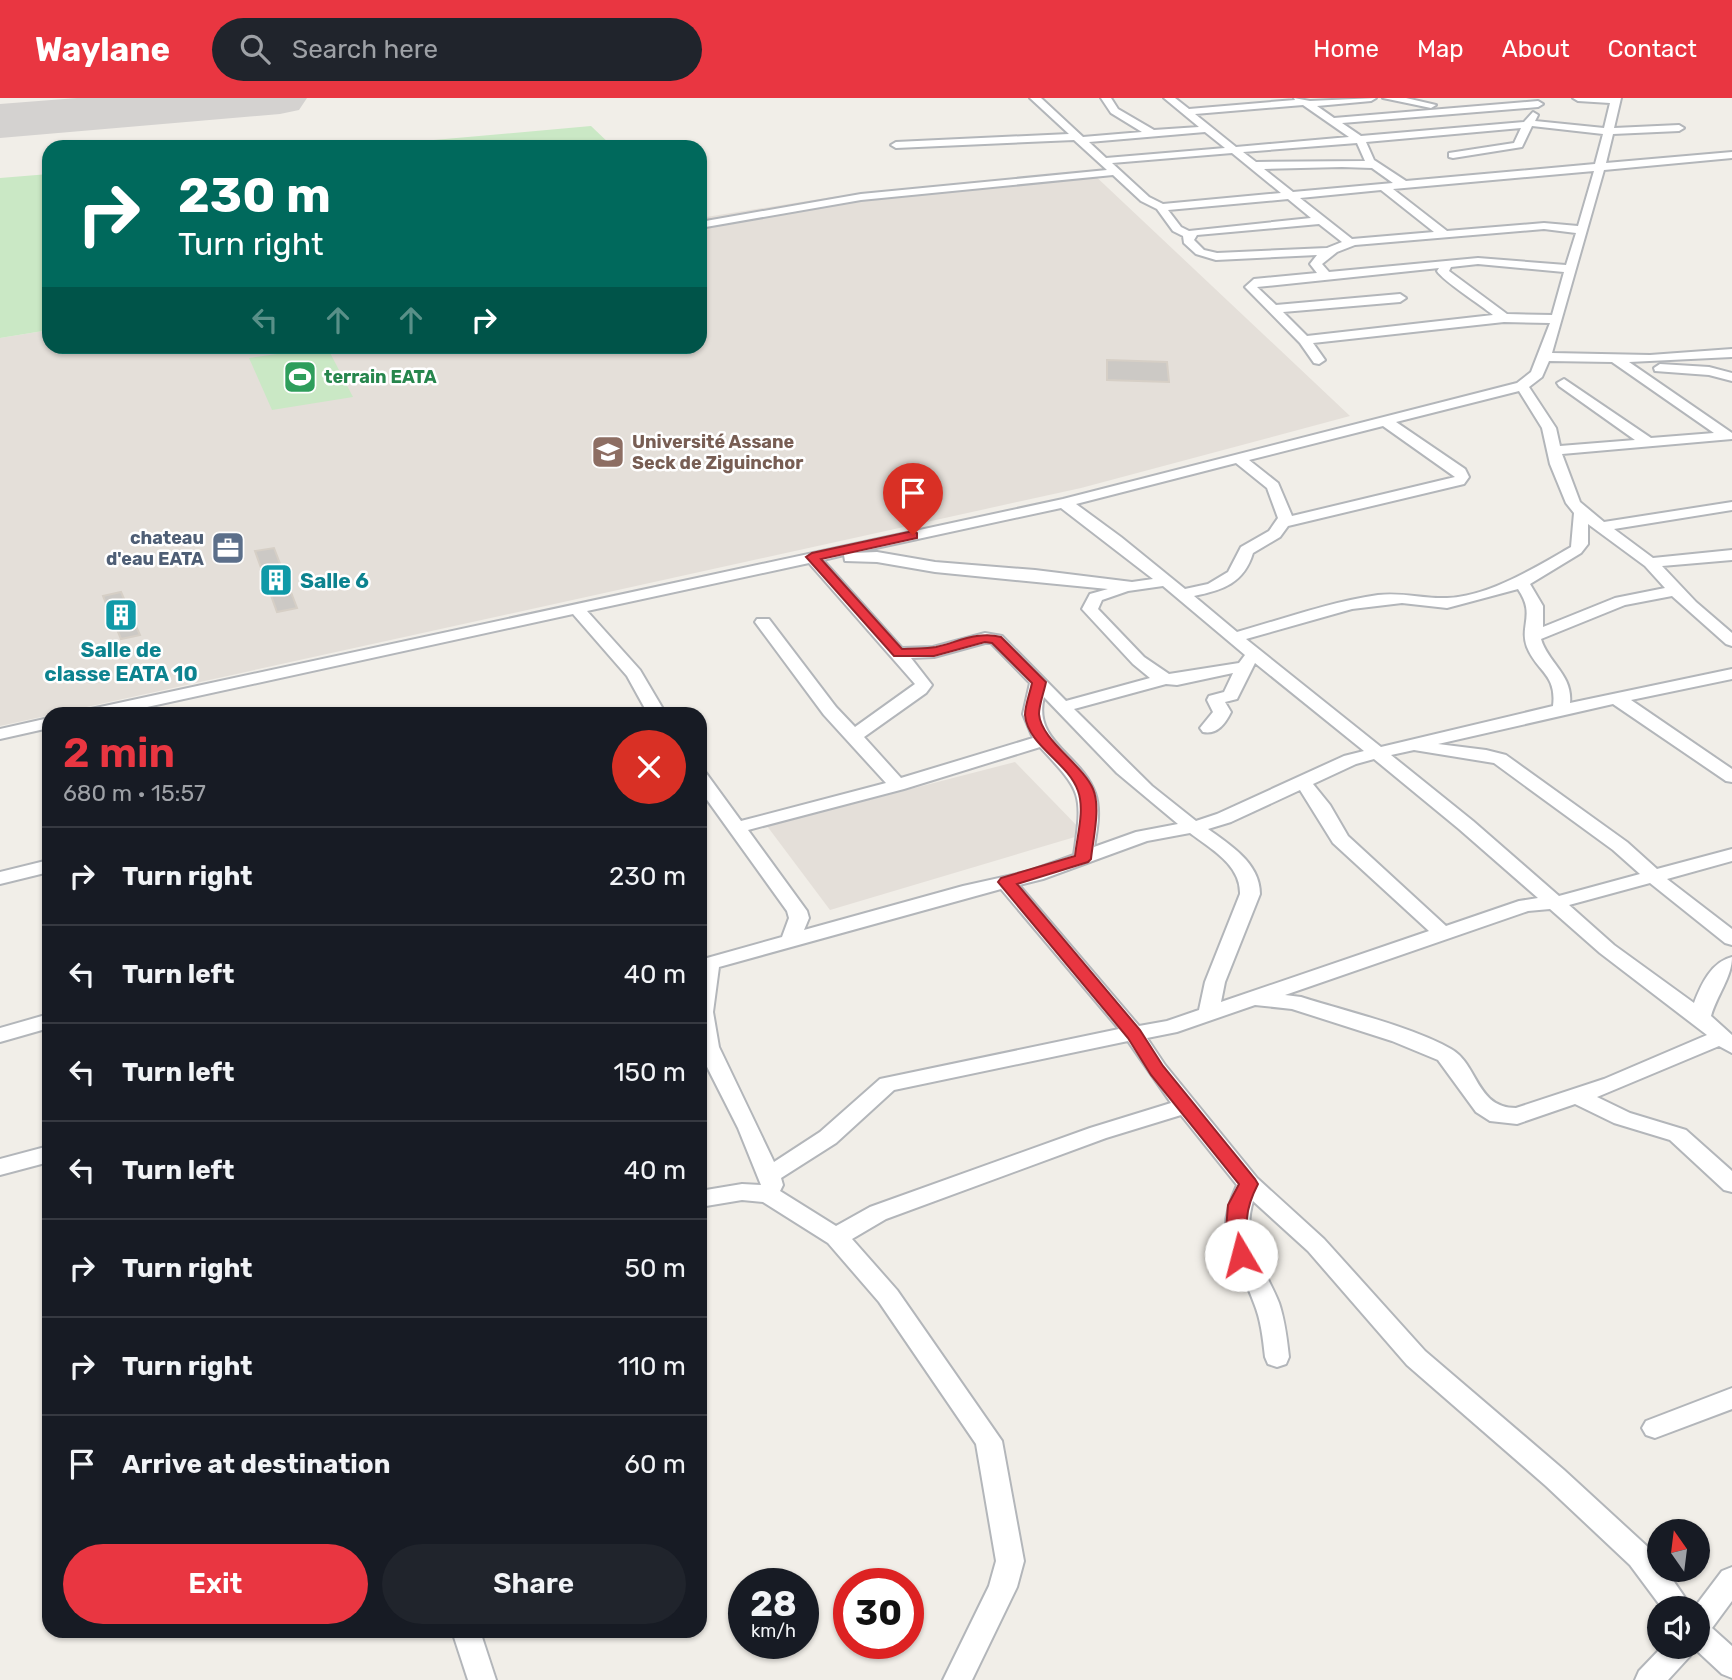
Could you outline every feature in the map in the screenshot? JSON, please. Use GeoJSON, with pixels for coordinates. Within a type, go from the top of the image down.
{"type":"FeatureCollection","features":[{"type":"Feature","properties":{"kind":"street"},"geometry":{"type":"LineString","coordinates":[[1035,98],[1145,199],[1161,207],[1177,229],[1189,234],[1321,220]]}},
{"type":"Feature","properties":{"kind":"street"},"geometry":{"type":"LineString","coordinates":[[1106,98],[1114,111],[1153,134]]}},
{"type":"Feature","properties":{"kind":"street"},"geometry":{"type":"LineString","coordinates":[[1169,98],[1350,243]]}},
{"type":"Feature","properties":{"kind":"street"},"geometry":{"type":"LineString","coordinates":[[1186,112],[1371,98]]}},
{"type":"Feature","properties":{"kind":"street"},"geometry":{"type":"LineString","coordinates":[[1388,98],[1431,100],[1481,129]]}},
{"type":"Feature","properties":{"kind":"street"},"geometry":{"type":"LineString","coordinates":[[1491,98],[1504,106]]}},
{"type":"Feature","properties":{"kind":"street"},"geometry":{"type":"LineString","coordinates":[[134,707],[1064,503],[1522,386],[1537,374],[1546,357],[1600,167],[1606,131],[1617,116],[1615,100],[1578,98]]}},
{"type":"Feature","properties":{"kind":"street"},"geometry":{"type":"LineString","coordinates":[[1304,101],[1357,138],[1363,144],[1366,158],[1404,185]]}},
{"type":"Feature","properties":{"kind":"street"},"geometry":{"type":"LineString","coordinates":[[1334,121],[1540,101]]}},
{"type":"Feature","properties":{"kind":"street"},"geometry":{"type":"LineString","coordinates":[[1489,177],[1448,152],[1514,147],[1520,142],[1540,101]]}},
{"type":"Feature","properties":{"kind":"street"},"geometry":{"type":"LineString","coordinates":[[1644,118],[1667,117]]}},
{"type":"Feature","properties":{"kind":"street"},"geometry":{"type":"LineString","coordinates":[[1099,157],[1233,150],[1528,124],[1606,131],[1679,128]]}},
{"type":"Feature","properties":{"kind":"street"},"geometry":{"type":"LineString","coordinates":[[896,145],[1112,137],[1206,129]]}},
{"type":"Feature","properties":{"kind":"street"},"geometry":{"type":"LineString","coordinates":[[1419,134],[1431,141]]}},
{"type":"Feature","properties":{"kind":"street"},"geometry":{"type":"LineString","coordinates":[[1099,157],[1115,143],[1112,137]]}},
{"type":"Feature","properties":{"kind":"street"},"geometry":{"type":"LineString","coordinates":[[1161,207],[1732,155]]}},
{"type":"Feature","properties":{"kind":"street"},"geometry":{"type":"LineString","coordinates":[[1251,165],[1280,167],[1339,163],[1377,168],[1431,183]]}},
{"type":"Feature","properties":{"kind":"street"},"geometry":{"type":"LineString","coordinates":[[707,224],[861,197],[1116,172]]}},
{"type":"Feature","properties":{"kind":"street"},"geometry":{"type":"LineString","coordinates":[[1383,187],[1412,206],[1421,218],[1444,234]]}},
{"type":"Feature","properties":{"kind":"street"},"geometry":{"type":"LineString","coordinates":[[1189,234],[1188,241],[1200,252],[1216,257],[1330,251],[1350,243],[1544,226],[1582,229]]}},
{"type":"Feature","properties":{"kind":"street"},"geometry":{"type":"LineString","coordinates":[[1395,238],[1428,265]]}},
{"type":"Feature","properties":{"kind":"street"},"geometry":{"type":"LineString","coordinates":[[1325,275],[1316,264],[1330,251]]}},
{"type":"Feature","properties":{"kind":"street"},"geometry":{"type":"LineString","coordinates":[[1320,360],[1275,309],[1251,287],[1254,283],[1492,261],[1570,269]]}},
{"type":"Feature","properties":{"kind":"street"},"geometry":{"type":"LineString","coordinates":[[1448,263],[1443,271],[1445,275],[1471,291],[1504,318]]}},
{"type":"Feature","properties":{"kind":"street"},"geometry":{"type":"LineString","coordinates":[[1275,309],[1400,298],[1367,271]]}},
{"type":"Feature","properties":{"kind":"street"},"geometry":{"type":"LineString","coordinates":[[1304,340],[1504,318],[1557,319]]}},
{"type":"Feature","properties":{"kind":"street"},"geometry":{"type":"LineString","coordinates":[[1622,363],[1732,353]]}},
{"type":"Feature","properties":{"kind":"street"},"geometry":{"type":"LineString","coordinates":[[1546,357],[1709,371],[1732,377]]}},
{"type":"Feature","properties":{"kind":"street"},"geometry":{"type":"LineString","coordinates":[[1622,363],[1724,436],[1732,451]]}},
{"type":"Feature","properties":{"kind":"street"},"geometry":{"type":"LineString","coordinates":[[1564,383],[1649,443]]}},
{"type":"Feature","properties":{"kind":"street"},"geometry":{"type":"LineString","coordinates":[[1522,386],[1549,428],[1553,451],[1565,486],[1581,512],[1650,563],[1732,641]]}},
{"type":"Feature","properties":{"kind":"street"},"geometry":{"type":"LineString","coordinates":[[1284,522],[1459,481],[1462,477],[1460,472],[1384,420]]}},
{"type":"Feature","properties":{"kind":"street"},"geometry":{"type":"LineString","coordinates":[[1553,451],[1724,436]]}},
{"type":"Feature","properties":{"kind":"street"},"geometry":{"type":"LineString","coordinates":[[1183,594],[1210,588],[1229,580],[1240,569],[1246,550],[1275,534],[1284,522],[1284,509],[1273,486],[1238,458]]}},
{"type":"Feature","properties":{"kind":"street"},"geometry":{"type":"LineString","coordinates":[[1064,503],[1167,581],[1235,637],[1249,661],[1378,752],[1637,973],[1727,1041],[1517,1116],[1498,1116],[1476,1099],[1446,1055],[1399,1036],[1294,1002],[1254,999]]}},
{"type":"Feature","properties":{"kind":"street"},"geometry":{"type":"LineString","coordinates":[[1600,527],[1732,506]]}},
{"type":"Feature","properties":{"kind":"street"},"geometry":{"type":"LineString","coordinates":[[1235,637],[1350,604],[1402,598],[1447,603],[1521,583],[1576,550],[1580,544],[1581,512]]}},
{"type":"Feature","properties":{"kind":"street"},"geometry":{"type":"LineString","coordinates":[[1650,563],[1732,555]]}},
{"type":"Feature","properties":{"kind":"street"},"geometry":{"type":"LineString","coordinates":[[815,559],[877,557],[934,567],[1035,575],[1132,587]]}},
{"type":"Feature","properties":{"kind":"street"},"geometry":{"type":"LineString","coordinates":[[815,559],[924,685],[854,736]]}},
{"type":"Feature","properties":{"kind":"street"},"geometry":{"type":"LineString","coordinates":[[1162,680],[1140,663],[1090,609],[1096,597],[1167,581]]}},
{"type":"Feature","properties":{"kind":"street"},"geometry":{"type":"LineString","coordinates":[[1521,583],[1530,594],[1537,613],[1532,637],[1565,692],[1561,712]]}},
{"type":"Feature","properties":{"kind":"street"},"geometry":{"type":"LineString","coordinates":[[1532,637],[1621,601],[1677,590]]}},
{"type":"Feature","properties":{"kind":"street"},"geometry":{"type":"LineString","coordinates":[[576,608],[635,674],[652,707]]}},
{"type":"Feature","properties":{"kind":"street"},"geometry":{"type":"LineString","coordinates":[[763,622],[830,711],[898,785]]}},
{"type":"Feature","properties":{"kind":"street"},"geometry":{"type":"LineString","coordinates":[[899,653],[934,652],[985,638],[996,639],[1169,810],[1195,827],[1247,872],[1252,883],[1244,914],[1215,982],[1208,1014]]}},
{"type":"Feature","properties":{"kind":"street"},"geometry":{"type":"LineString","coordinates":[[1064,707],[1162,680],[1191,679],[1249,661]]}},
{"type":"Feature","properties":{"kind":"street"},"geometry":{"type":"LineString","coordinates":[[1209,728],[1218,721],[1222,712],[1214,700],[1231,695],[1249,661]]}},
{"type":"Feature","properties":{"kind":"street"},"geometry":{"type":"LineString","coordinates":[[1133,839],[1195,827],[1224,818],[1350,760],[1378,752],[1732,674]]}},
{"type":"Feature","properties":{"kind":"street"},"geometry":{"type":"LineString","coordinates":[[1040,682],[1032,713],[1035,728],[1085,788],[1088,802],[1083,859]]}},
{"type":"Feature","properties":{"kind":"street"},"geometry":{"type":"LineString","coordinates":[[1616,698],[1732,777]]}},
{"type":"Feature","properties":{"kind":"street"},"geometry":{"type":"LineString","coordinates":[[0,734],[42,725]]}},
{"type":"Feature","properties":{"kind":"street"},"geometry":{"type":"LineString","coordinates":[[735,828],[898,785],[1045,740]]}},
{"type":"Feature","properties":{"kind":"street"},"geometry":{"type":"LineString","coordinates":[[1407,745],[1500,759],[1600,831],[1732,939]]}},
{"type":"Feature","properties":{"kind":"street"},"geometry":{"type":"LineString","coordinates":[[1302,781],[1321,805],[1340,839],[1444,934]]}},
{"type":"Feature","properties":{"kind":"street"},"geometry":{"type":"LineString","coordinates":[[707,787],[796,911],[799,918],[790,941]]}},
{"type":"Feature","properties":{"kind":"street"},"geometry":{"type":"LineString","coordinates":[[707,964],[1083,859],[1133,839],[1152,827],[1169,810]]}},
{"type":"Feature","properties":{"kind":"street"},"geometry":{"type":"LineString","coordinates":[[768,1175],[804,1156],[827,1139],[877,1090],[888,1084],[1170,1027],[1526,905],[1556,903],[1732,855]]}},
{"type":"Feature","properties":{"kind":"street"},"geometry":{"type":"LineString","coordinates":[[0,878],[42,868]]}},
{"type":"Feature","properties":{"kind":"street"},"geometry":{"type":"LineString","coordinates":[[1006,882],[1134,1034],[1157,1070],[1249,1184],[1324,1253],[1416,1358],[1545,1469],[1640,1558],[1669,1596]]}},
{"type":"Feature","properties":{"kind":"street"},"geometry":{"type":"LineString","coordinates":[[1700,1018],[1712,983],[1724,968],[1732,963]]}},
{"type":"Feature","properties":{"kind":"street"},"geometry":{"type":"LineString","coordinates":[[0,1035],[42,1023]]}},
{"type":"Feature","properties":{"kind":"street"},"geometry":{"type":"LineString","coordinates":[[707,1046],[708,1054],[746,1122],[778,1199]]}},
{"type":"Feature","properties":{"kind":"street"},"geometry":{"type":"LineString","coordinates":[[1576,1096],[1622,1118],[1678,1135],[1732,1184]]}},
{"type":"Feature","properties":{"kind":"street"},"geometry":{"type":"LineString","coordinates":[[836,1237],[878,1213],[1098,1133],[1185,1106]]}},
{"type":"Feature","properties":{"kind":"street"},"geometry":{"type":"LineString","coordinates":[[0,1167],[42,1156]]}},
{"type":"Feature","properties":{"kind":"street"},"geometry":{"type":"LineString","coordinates":[[1249,1184],[1237,1205],[1236,1230],[1241,1255],[1268,1307],[1275,1331],[1277,1357]]}},
{"type":"Feature","properties":{"kind":"street"},"geometry":{"type":"LineString","coordinates":[[707,1198],[757,1192],[778,1199],[807,1221],[836,1237],[888,1296],[989,1441],[1010,1561],[1003,1587],[957,1680]]}},
{"type":"Feature","properties":{"kind":"street"},"geometry":{"type":"LineString","coordinates":[[1655,1427],[1732,1398]]}},
{"type":"Feature","properties":{"kind":"street"},"geometry":{"type":"LineString","coordinates":[[1710,1609],[1732,1579]]}},
{"type":"Feature","properties":{"kind":"street"},"geometry":{"type":"LineString","coordinates":[[468,1638],[482,1680]]}},
{"type":"Feature","properties":{"kind":"street"},"geometry":{"type":"LineString","coordinates":[[1710,1644],[1732,1665]]}},
{"type":"Feature","properties":{"kind":"street"},"geometry":{"type":"LineString","coordinates":[[1649,1680],[1669,1659]]}},
{"type":"Feature","properties":{"kind":"shaded area","name":"Université Assane Seck de Ziguinchor"},"geometry":{"type":"Polygon","coordinates":[[[1090,171],[1350,416],[1081,488],[86,707],[42,707],[42,717],[0,726],[0,338],[42,331],[42,354],[707,354],[707,217],[832,197],[1090,171]]]}},
{"type":"Feature","properties":{"kind":"shaded area"},"geometry":{"type":"Polygon","coordinates":[[[1015,762],[1085,834],[830,910],[767,826],[1015,762]]]}},
{"type":"Feature","properties":{"kind":"green space"},"geometry":{"type":"Polygon","coordinates":[[[591,126],[606,140],[434,140],[591,126]]]}},
{"type":"Feature","properties":{"kind":"green space"},"geometry":{"type":"Polygon","coordinates":[[[42,175],[42,331],[0,338],[0,178],[42,175]]]}},
{"type":"Feature","properties":{"kind":"green space","name":"terrain EATA"},"geometry":{"type":"Polygon","coordinates":[[[277,354],[331,354],[353,397],[272,410],[249,358],[277,354]]]}},
{"type":"Feature","properties":{"kind":"building"},"geometry":{"type":"Polygon","coordinates":[[[1107,360],[1167,362],[1169,382],[1107,380],[1107,360]]]}},
{"type":"Feature","properties":{"kind":"building","name":"Salle 6"},"geometry":{"type":"Polygon","coordinates":[[[274,548],[297,608],[277,612],[255,551],[274,548]]]}},
{"type":"Feature","properties":{"kind":"building","name":"Salle de classe EATA 10"},"geometry":{"type":"Polygon","coordinates":[[[121,592],[140,635],[121,639],[103,596],[121,592]]]}},
{"type":"Feature","properties":{"kind":"runway"},"geometry":{"type":"LineString","coordinates":[[0,121],[280,98]]}},
{"type":"Feature","properties":{"kind":"place","name":"terrain EATA"},"geometry":{"type":"Point","coordinates":[300,377]}},
{"type":"Feature","properties":{"kind":"place","name":"Université Assane Seck de Ziguinchor"},"geometry":{"type":"Point","coordinates":[608,452]}},
{"type":"Feature","properties":{"kind":"place","name":"chateau d'eau EATA"},"geometry":{"type":"Point","coordinates":[228,548]}},
{"type":"Feature","properties":{"kind":"place","name":"Salle 6"},"geometry":{"type":"Point","coordinates":[276,580]}},
{"type":"Feature","properties":{"kind":"place","name":"Salle de classe EATA 10"},"geometry":{"type":"Point","coordinates":[121,615]}},
{"type":"Feature","properties":{"kind":"route"},"geometry":{"type":"LineString","coordinates":[[913,535],[812,557],[899,653],[934,652],[985,638],[996,639],[1040,682],[1032,713],[1035,728],[1085,788],[1088,802],[1083,859],[1006,882],[1134,1034],[1157,1070],[1249,1184],[1237,1205],[1236,1230],[1241,1255]]}}]}
